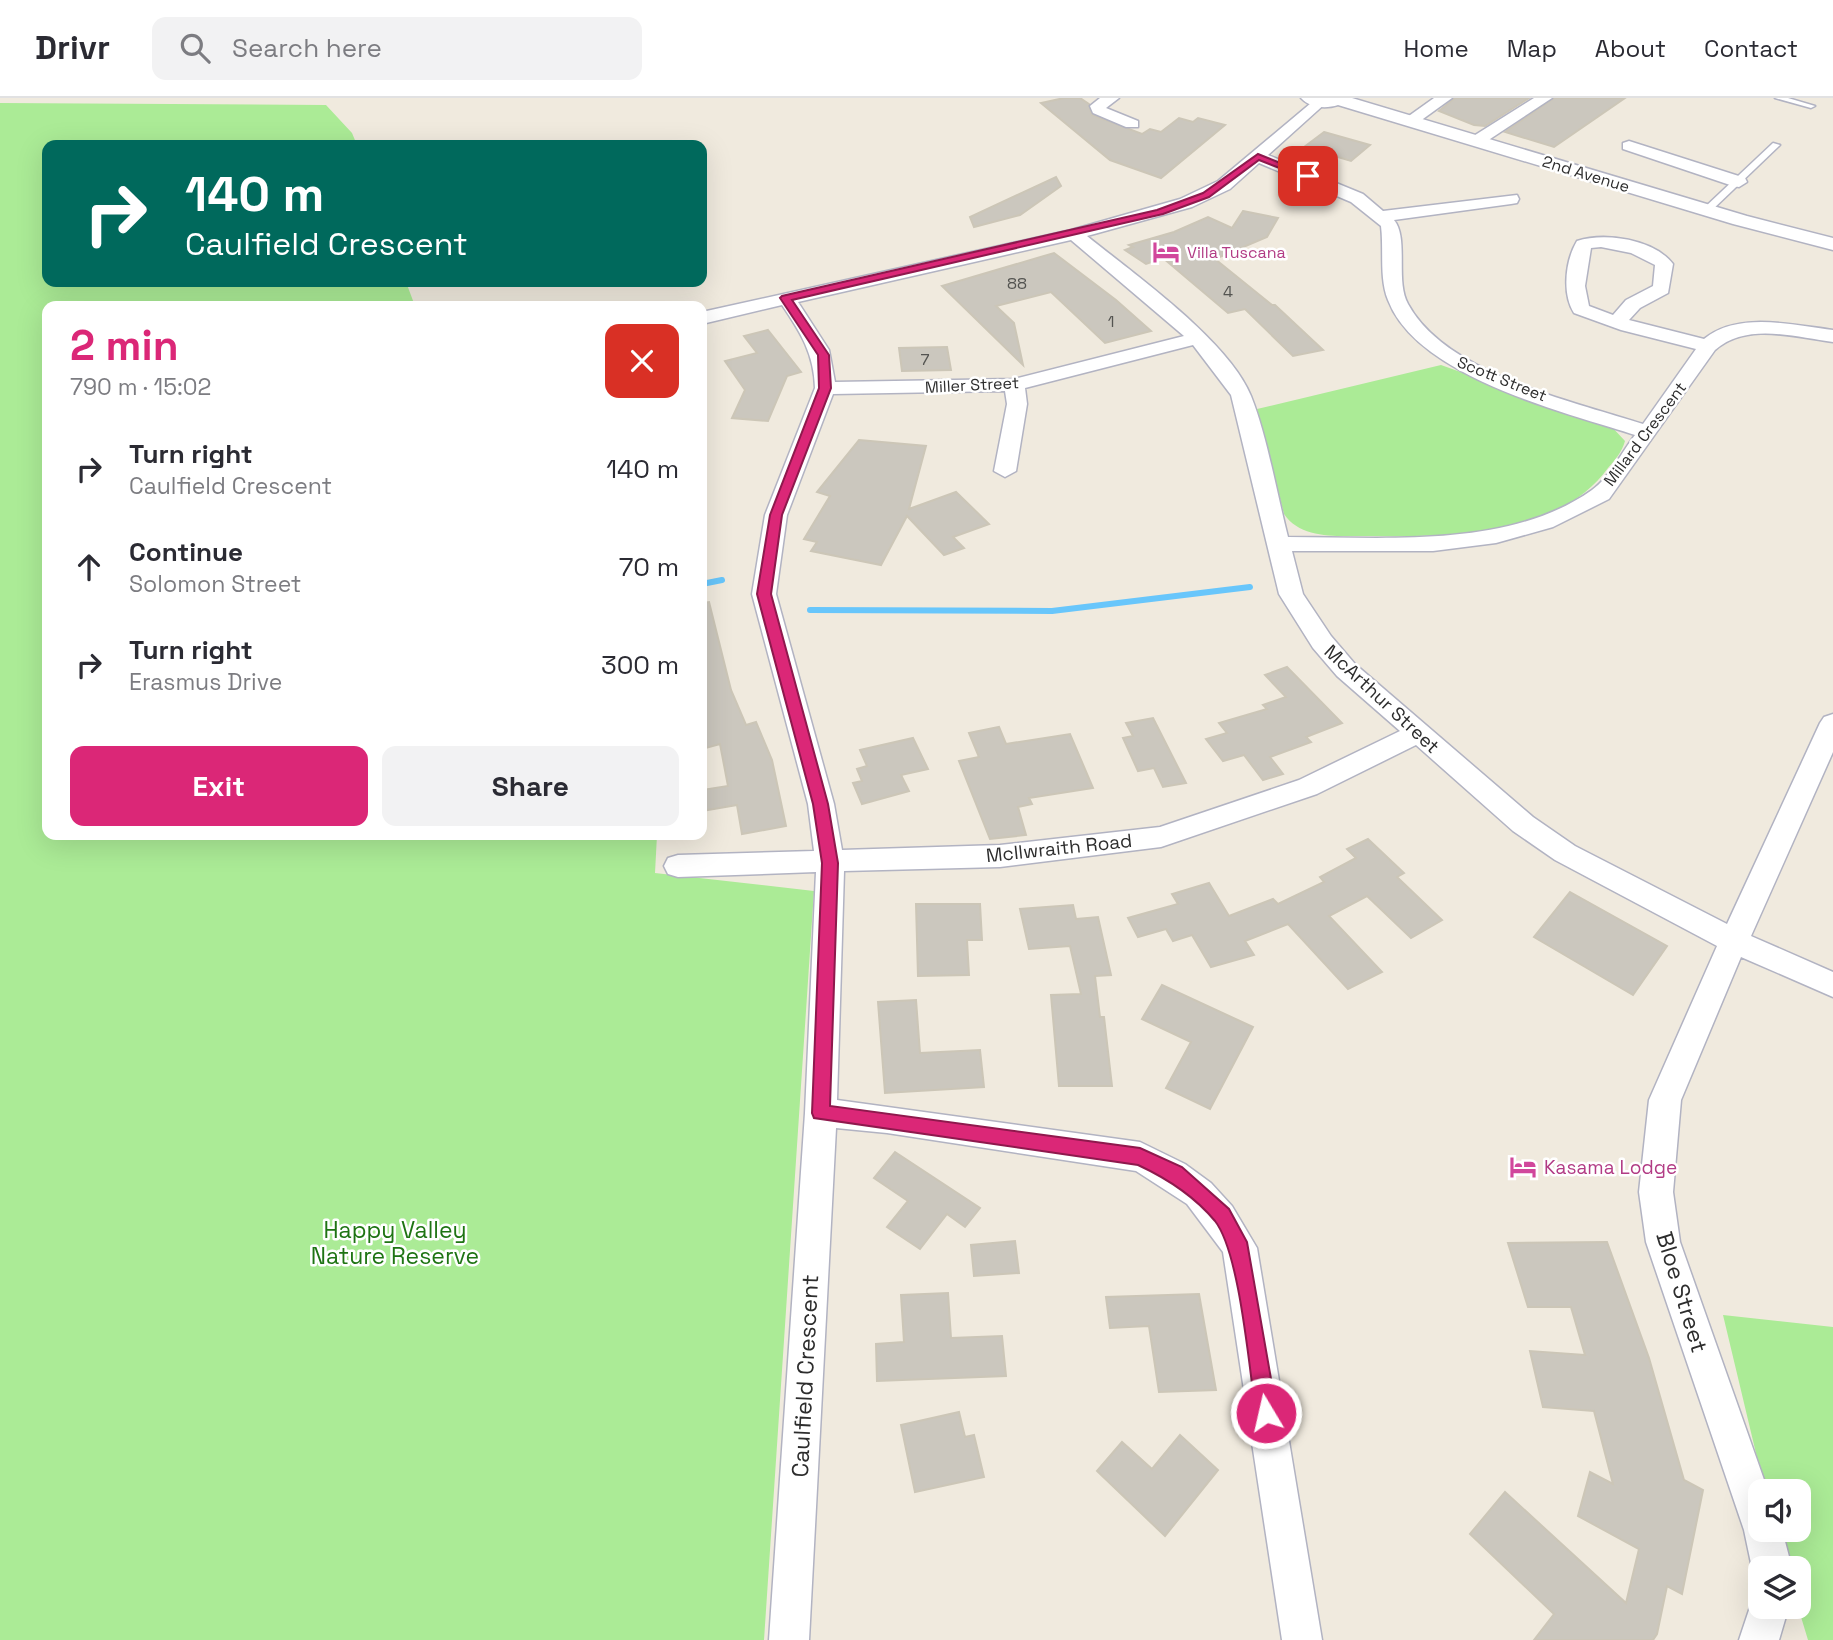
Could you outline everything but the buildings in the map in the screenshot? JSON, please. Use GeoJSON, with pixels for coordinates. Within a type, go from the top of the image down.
{"type":"FeatureCollection","features":[{"type":"Feature","properties":{"kind":"street"},"geometry":{"type":"LineString","coordinates":[[1083,98],[1105,102]]}},
{"type":"Feature","properties":{"kind":"street"},"geometry":{"type":"LineString","coordinates":[[1411,121],[1444,98]]}},
{"type":"Feature","properties":{"kind":"street"},"geometry":{"type":"LineString","coordinates":[[1478,140],[1544,98]]}},
{"type":"Feature","properties":{"kind":"street"},"geometry":{"type":"LineString","coordinates":[[707,316],[1160,212],[1206,195],[1258,157],[1315,100],[1341,99]]}},
{"type":"Feature","properties":{"kind":"street","name":"2nd Avenue"},"geometry":{"type":"LineString","coordinates":[[1341,99],[1707,210],[1833,244]]}},
{"type":"Feature","properties":{"kind":"street"},"geometry":{"type":"LineString","coordinates":[[1105,102],[1098,110],[1132,124]]}},
{"type":"Feature","properties":{"kind":"street"},"geometry":{"type":"LineString","coordinates":[[1629,146],[1739,182]]}},
{"type":"Feature","properties":{"kind":"street"},"geometry":{"type":"LineString","coordinates":[[1258,157],[1338,188],[1382,216],[1511,199]]}},
{"type":"Feature","properties":{"kind":"street","name":"Scott Street"},"geometry":{"type":"LineString","coordinates":[[1382,216],[1390,223],[1396,299],[1411,327],[1441,353],[1496,380],[1646,432]]}},
{"type":"Feature","properties":{"kind":"street","name":"McArthur Street"},"geometry":{"type":"LineString","coordinates":[[1074,233],[1197,338],[1225,367],[1241,395],[1276,544],[1291,594],[1322,642],[1346,670],[1523,824],[1565,853],[1734,941],[1833,985]]}},
{"type":"Feature","properties":{"kind":"street"},"geometry":{"type":"LineString","coordinates":[[1618,321],[1633,304],[1662,289],[1664,264],[1653,256],[1603,240],[1586,243],[1579,261],[1578,304],[1590,313],[1618,321],[1708,346],[1721,335],[1759,327],[1833,336]]}},
{"type":"Feature","properties":{"kind":"street"},"geometry":{"type":"LineString","coordinates":[[786,298],[824,355],[825,388]]}},
{"type":"Feature","properties":{"kind":"street","name":"Miller Street"},"geometry":{"type":"LineString","coordinates":[[825,388],[1014,384],[1197,338]]}},
{"type":"Feature","properties":{"kind":"street","name":"Millard Crescent"},"geometry":{"type":"LineString","coordinates":[[1276,544],[1433,544],[1496,536],[1545,522],[1601,494],[1664,411],[1708,346]]}},
{"type":"Feature","properties":{"kind":"street"},"geometry":{"type":"LineString","coordinates":[[1005,471],[1017,404],[1014,384]]}},
{"type":"Feature","properties":{"kind":"street","name":"Caulfield Crescent"},"geometry":{"type":"LineString","coordinates":[[789,1640],[821,1113],[830,863],[821,804],[764,594],[776,515],[825,388]]}},
{"type":"Feature","properties":{"kind":"street"},"geometry":{"type":"LineString","coordinates":[[1734,941],[1833,723]]}},
{"type":"Feature","properties":{"kind":"street","name":"McIlwraith Road"},"geometry":{"type":"LineString","coordinates":[[678,866],[1000,856],[1161,837],[1308,788],[1419,733]]}},
{"type":"Feature","properties":{"kind":"street","name":"Bloe Street"},"geometry":{"type":"LineString","coordinates":[[1734,941],[1665,1100],[1656,1192],[1663,1242],[1748,1488]]}},
{"type":"Feature","properties":{"kind":"street"},"geometry":{"type":"LineString","coordinates":[[821,1113],[887,1119],[1140,1157],[1175,1173],[1222,1215],[1240,1248],[1302,1640]]}},
{"type":"Feature","properties":{"kind":"street"},"geometry":{"type":"LineString","coordinates":[[1759,1640],[1765,1619]]}},
{"type":"Feature","properties":{"kind":"lane"},"geometry":{"type":"LineString","coordinates":[[1779,98],[1811,106]]}},
{"type":"Feature","properties":{"kind":"lane"},"geometry":{"type":"LineString","coordinates":[[1707,210],[1776,145]]}},
{"type":"Feature","properties":{"kind":"green space","name":"Happy Valley Nature Reserve"},"geometry":{"type":"Polygon","coordinates":[[[0,103],[326,105],[352,133],[355,140],[42,140],[42,287],[408,287],[413,301],[42,301],[42,840],[657,840],[655,873],[814,891],[764,1640],[0,1640],[0,103]]]}},
{"type":"Feature","properties":{"kind":"green space"},"geometry":{"type":"Polygon","coordinates":[[[1441,365],[1611,426],[1625,441],[1622,449],[1587,491],[1561,508],[1532,520],[1501,528],[1436,536],[1338,536],[1313,533],[1292,523],[1284,514],[1257,409],[1441,365]]]}},
{"type":"Feature","properties":{"kind":"green space"},"geometry":{"type":"Polygon","coordinates":[[[1723,1315],[1833,1327],[1833,1640],[1808,1640],[1802,1619],[1811,1619],[1811,1556],[1784,1556],[1779,1542],[1811,1542],[1811,1479],[1762,1479],[1723,1315]]]}},
{"type":"Feature","properties":{"kind":"waterway"},"geometry":{"type":"LineString","coordinates":[[707,583],[722,580]]}},
{"type":"Feature","properties":{"kind":"waterway"},"geometry":{"type":"LineString","coordinates":[[810,610],[1052,611],[1250,587]]}},
{"type":"Feature","properties":{"kind":"place","name":"Villa Tuscana"},"geometry":{"type":"Point","coordinates":[1166,252]}},
{"type":"Feature","properties":{"kind":"place","name":"Kasama Lodge"},"geometry":{"type":"Point","coordinates":[1523,1167]}},
{"type":"Feature","properties":{"kind":"route"},"geometry":{"type":"LineString","coordinates":[[1266,1413],[1240,1248],[1222,1215],[1175,1173],[1140,1157],[887,1119],[821,1113],[830,863],[821,804],[764,594],[776,515],[800,459],[825,388],[824,355],[786,298],[1160,212],[1206,195],[1258,157],[1308,176]]}}]}
